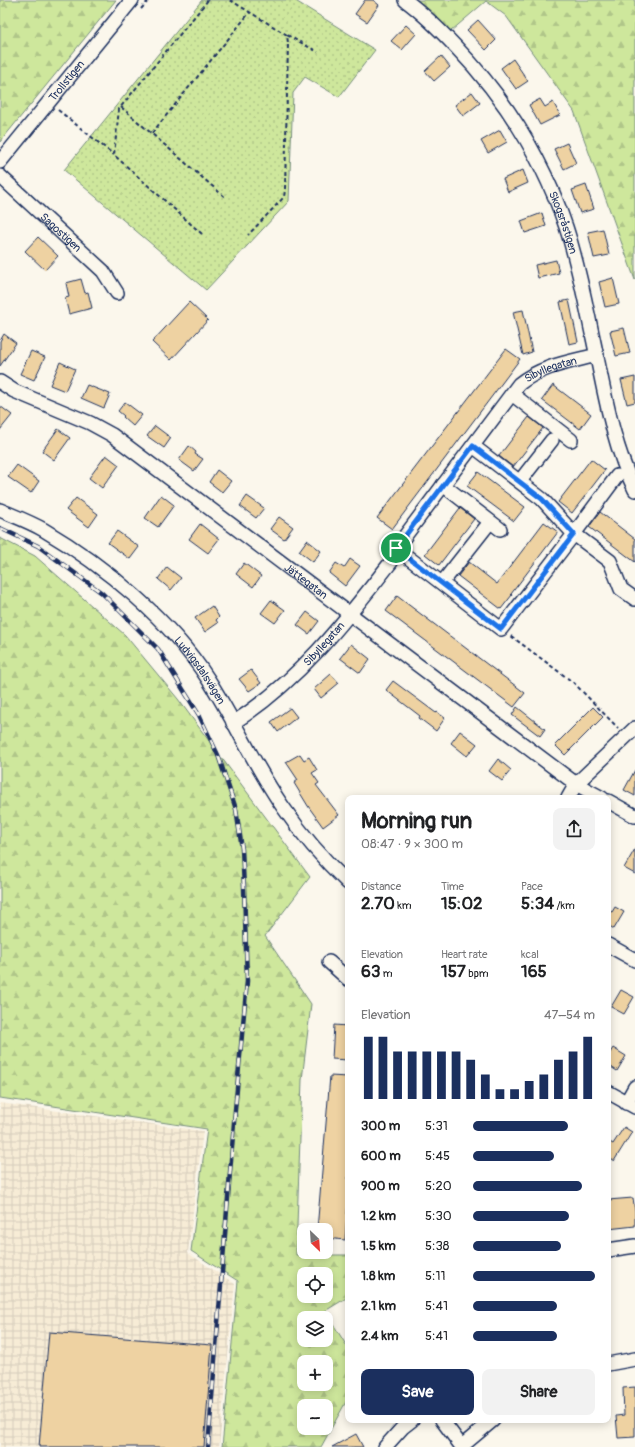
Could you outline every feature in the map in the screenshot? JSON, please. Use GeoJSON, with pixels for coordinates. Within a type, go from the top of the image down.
{"type":"FeatureCollection","features":[{"type":"Feature","properties":{"kind":"street","name":"Trollstigen"},"geometry":{"type":"LineString","coordinates":[[0,162],[132,0]]}},
{"type":"Feature","properties":{"kind":"street","name":"Skogsråstigen"},"geometry":{"type":"LineString","coordinates":[[405,0],[441,30],[468,59],[505,105],[526,137],[545,175],[566,227],[615,435],[635,490]]}},
{"type":"Feature","properties":{"kind":"street","name":"Sagostigen"},"geometry":{"type":"LineString","coordinates":[[0,176],[103,271],[117,293]]}},
{"type":"Feature","properties":{"kind":"street","name":"Sibyllegatan"},"geometry":{"type":"LineString","coordinates":[[233,723],[251,712],[280,688],[332,636],[391,562],[396,548],[519,384],[529,376],[541,370],[597,355]]}},
{"type":"Feature","properties":{"kind":"street","name":"Jättegatan"},"geometry":{"type":"LineString","coordinates":[[0,382],[14,391],[90,423],[112,435],[576,784],[596,795]]}},
{"type":"Feature","properties":{"kind":"street","name":"Sibyllegatan"},"geometry":{"type":"LineString","coordinates":[[512,394],[571,440]]}},
{"type":"Feature","properties":{"kind":"street"},"geometry":{"type":"LineString","coordinates":[[520,481],[552,440]]}},
{"type":"Feature","properties":{"kind":"street"},"geometry":{"type":"LineString","coordinates":[[473,446],[542,499],[574,534],[610,561],[621,589],[635,599]]}},
{"type":"Feature","properties":{"kind":"street"},"geometry":{"type":"LineString","coordinates":[[396,548],[501,629],[617,476]]}},
{"type":"Feature","properties":{"kind":"street"},"geometry":{"type":"LineString","coordinates":[[442,583],[495,526],[443,485]]}},
{"type":"Feature","properties":{"kind":"street","name":"Ludvigsdalsvägen"},"geometry":{"type":"LineString","coordinates":[[0,510],[42,529],[82,554],[157,616],[185,646],[209,680],[282,807],[326,862],[345,880]]}},
{"type":"Feature","properties":{"kind":"street"},"geometry":{"type":"LineString","coordinates":[[570,795],[576,784],[631,732]]}},
{"type":"Feature","properties":{"kind":"street"},"geometry":{"type":"LineString","coordinates":[[611,803],[635,816]]}},
{"type":"Feature","properties":{"kind":"street"},"geometry":{"type":"LineString","coordinates":[[611,947],[635,960]]}},
{"type":"Feature","properties":{"kind":"street"},"geometry":{"type":"LineString","coordinates":[[329,962],[345,976]]}},
{"type":"Feature","properties":{"kind":"street"},"geometry":{"type":"LineString","coordinates":[[611,1094],[630,1105],[635,1087]]}},
{"type":"Feature","properties":{"kind":"street"},"geometry":{"type":"LineString","coordinates":[[611,1250],[635,1246]]}},
{"type":"Feature","properties":{"kind":"street"},"geometry":{"type":"LineString","coordinates":[[611,1363],[635,1359]]}},
{"type":"Feature","properties":{"kind":"street"},"geometry":{"type":"LineString","coordinates":[[385,1447],[409,1423]]}},
{"type":"Feature","properties":{"kind":"street"},"geometry":{"type":"LineString","coordinates":[[444,1423],[462,1447],[490,1423]]}},
{"type":"Feature","properties":{"kind":"path"},"geometry":{"type":"LineString","coordinates":[[114,156],[119,110],[121,106],[208,0]]}},
{"type":"Feature","properties":{"kind":"path"},"geometry":{"type":"LineString","coordinates":[[230,0],[318,52]]}},
{"type":"Feature","properties":{"kind":"path"},"geometry":{"type":"LineString","coordinates":[[152,133],[250,12]]}},
{"type":"Feature","properties":{"kind":"path"},"geometry":{"type":"LineString","coordinates":[[248,235],[284,197],[288,51],[287,35]]}},
{"type":"Feature","properties":{"kind":"path"},"geometry":{"type":"LineString","coordinates":[[121,106],[226,198]]}},
{"type":"Feature","properties":{"kind":"path"},"geometry":{"type":"LineString","coordinates":[[58,110],[114,156],[202,234]]}},
{"type":"Feature","properties":{"kind":"path"},"geometry":{"type":"LineString","coordinates":[[501,629],[574,683],[631,732]]}},
{"type":"Feature","properties":{"kind":"shaded area"},"geometry":{"type":"Polygon","coordinates":[[[0,1103],[203,1131],[188,1253],[235,1284],[219,1447],[0,1447],[0,1103]]]}},
{"type":"Feature","properties":{"kind":"green space"},"geometry":{"type":"Polygon","coordinates":[[[0,0],[116,0],[0,142],[0,0]]]}},
{"type":"Feature","properties":{"kind":"green space"},"geometry":{"type":"Polygon","coordinates":[[[202,0],[294,0],[375,50],[339,97],[305,77],[293,93],[289,201],[206,290],[64,170],[202,0]]]}},
{"type":"Feature","properties":{"kind":"green space"},"geometry":{"type":"Polygon","coordinates":[[[415,0],[635,0],[635,280],[574,111],[506,16],[486,1],[451,31],[415,0]]]}},
{"type":"Feature","properties":{"kind":"green space"},"geometry":{"type":"Polygon","coordinates":[[[0,538],[35,556],[125,635],[178,699],[310,877],[265,936],[311,1004],[302,1080],[297,1259],[333,1259],[333,1255],[345,1255],[345,1299],[325,1311],[297,1311],[297,1347],[333,1347],[333,1324],[345,1343],[345,1403],[333,1425],[333,1399],[297,1399],[297,1435],[328,1435],[321,1447],[222,1447],[238,1281],[191,1251],[207,1129],[0,1098],[0,538]]]}},
{"type":"Feature","properties":{"kind":"building"},"geometry":{"type":"Polygon","coordinates":[[[365,0],[373,0],[379,5],[367,22],[355,14],[365,0]]]}},
{"type":"Feature","properties":{"kind":"building"},"geometry":{"type":"Polygon","coordinates":[[[478,20],[496,40],[486,50],[467,30],[478,20]]]}},
{"type":"Feature","properties":{"kind":"building"},"geometry":{"type":"Polygon","coordinates":[[[406,25],[416,34],[402,50],[391,41],[406,25]]]}},
{"type":"Feature","properties":{"kind":"building"},"geometry":{"type":"Polygon","coordinates":[[[441,56],[450,67],[434,81],[425,71],[441,56]]]}},
{"type":"Feature","properties":{"kind":"building"},"geometry":{"type":"Polygon","coordinates":[[[513,59],[528,81],[516,89],[501,68],[513,59]]]}},
{"type":"Feature","properties":{"kind":"building"},"geometry":{"type":"Polygon","coordinates":[[[472,92],[480,103],[463,116],[455,105],[472,92]]]}},
{"type":"Feature","properties":{"kind":"building"},"geometry":{"type":"Polygon","coordinates":[[[540,99],[545,107],[553,102],[560,115],[540,125],[529,105],[540,99]]]}},
{"type":"Feature","properties":{"kind":"building"},"geometry":{"type":"Polygon","coordinates":[[[500,130],[507,142],[488,153],[481,141],[500,130]]]}},
{"type":"Feature","properties":{"kind":"building"},"geometry":{"type":"Polygon","coordinates":[[[567,143],[576,163],[564,169],[554,149],[567,143]]]}},
{"type":"Feature","properties":{"kind":"building"},"geometry":{"type":"Polygon","coordinates":[[[523,170],[528,183],[508,192],[503,179],[523,170]]]}},
{"type":"Feature","properties":{"kind":"building"},"geometry":{"type":"Polygon","coordinates":[[[586,185],[594,209],[580,213],[572,190],[586,185]]]}},
{"type":"Feature","properties":{"kind":"building"},"geometry":{"type":"Polygon","coordinates":[[[542,213],[546,226],[525,233],[521,221],[542,213]]]}},
{"type":"Feature","properties":{"kind":"building"},"geometry":{"type":"Polygon","coordinates":[[[603,229],[609,255],[594,258],[588,232],[603,229]]]}},
{"type":"Feature","properties":{"kind":"building"},"geometry":{"type":"Polygon","coordinates":[[[38,237],[58,256],[45,270],[25,251],[38,237]]]}},
{"type":"Feature","properties":{"kind":"building"},"geometry":{"type":"Polygon","coordinates":[[[556,260],[559,273],[538,278],[535,265],[556,260]]]}},
{"type":"Feature","properties":{"kind":"building"},"geometry":{"type":"Polygon","coordinates":[[[613,278],[619,304],[605,307],[599,282],[613,278]]]}},
{"type":"Feature","properties":{"kind":"building"},"geometry":{"type":"Polygon","coordinates":[[[81,279],[85,293],[88,292],[92,308],[69,314],[65,298],[69,297],[66,283],[81,279]]]}},
{"type":"Feature","properties":{"kind":"building"},"geometry":{"type":"Polygon","coordinates":[[[569,300],[578,342],[569,344],[560,302],[569,300]]]}},
{"type":"Feature","properties":{"kind":"building"},"geometry":{"type":"Polygon","coordinates":[[[189,302],[208,320],[171,360],[152,342],[189,302]]]}},
{"type":"Feature","properties":{"kind":"building"},"geometry":{"type":"Polygon","coordinates":[[[523,310],[532,352],[523,355],[513,312],[523,310]]]}},
{"type":"Feature","properties":{"kind":"building"},"geometry":{"type":"Polygon","coordinates":[[[624,328],[630,353],[616,356],[610,331],[624,328]]]}},
{"type":"Feature","properties":{"kind":"building"},"geometry":{"type":"Polygon","coordinates":[[[4,334],[16,343],[0,366],[0,341],[4,334]]]}},
{"type":"Feature","properties":{"kind":"building"},"geometry":{"type":"Polygon","coordinates":[[[506,349],[520,359],[392,529],[377,518],[506,349]]]}},
{"type":"Feature","properties":{"kind":"building"},"geometry":{"type":"Polygon","coordinates":[[[31,351],[45,357],[34,380],[20,374],[31,351]]]}},
{"type":"Feature","properties":{"kind":"building"},"geometry":{"type":"Polygon","coordinates":[[[60,362],[75,369],[65,391],[50,385],[60,362]]]}},
{"type":"Feature","properties":{"kind":"building"},"geometry":{"type":"Polygon","coordinates":[[[635,377],[635,402],[627,404],[621,380],[635,377]]]}},
{"type":"Feature","properties":{"kind":"building"},"geometry":{"type":"Polygon","coordinates":[[[87,385],[110,394],[104,408],[81,398],[87,385]]]}},
{"type":"Feature","properties":{"kind":"building"},"geometry":{"type":"Polygon","coordinates":[[[553,385],[591,414],[580,429],[542,400],[553,385]]]}},
{"type":"Feature","properties":{"kind":"building"},"geometry":{"type":"Polygon","coordinates":[[[125,402],[142,415],[133,426],[118,411],[125,402]]]}},
{"type":"Feature","properties":{"kind":"building"},"geometry":{"type":"Polygon","coordinates":[[[0,406],[12,415],[0,430],[0,406]]]}},
{"type":"Feature","properties":{"kind":"building"},"geometry":{"type":"Polygon","coordinates":[[[529,417],[543,428],[513,467],[499,456],[529,417]]]}},
{"type":"Feature","properties":{"kind":"building"},"geometry":{"type":"Polygon","coordinates":[[[155,426],[171,438],[164,448],[147,436],[155,426]]]}},
{"type":"Feature","properties":{"kind":"building"},"geometry":{"type":"Polygon","coordinates":[[[58,429],[70,438],[54,460],[42,451],[58,429]]]}},
{"type":"Feature","properties":{"kind":"building"},"geometry":{"type":"Polygon","coordinates":[[[189,446],[196,452],[195,454],[203,459],[194,471],[179,460],[189,446]]]}},
{"type":"Feature","properties":{"kind":"building"},"geometry":{"type":"Polygon","coordinates":[[[106,455],[119,465],[102,488],[89,478],[106,455]]]}},
{"type":"Feature","properties":{"kind":"building"},"geometry":{"type":"Polygon","coordinates":[[[591,459],[605,470],[572,513],[558,502],[591,459]]]}},
{"type":"Feature","properties":{"kind":"building"},"geometry":{"type":"Polygon","coordinates":[[[17,465],[39,481],[31,493],[8,477],[17,465]]]}},
{"type":"Feature","properties":{"kind":"building"},"geometry":{"type":"Polygon","coordinates":[[[217,470],[231,481],[222,492],[209,482],[217,470]]]}},
{"type":"Feature","properties":{"kind":"building"},"geometry":{"type":"Polygon","coordinates":[[[478,472],[525,507],[514,521],[467,486],[478,472]]]}},
{"type":"Feature","properties":{"kind":"building"},"geometry":{"type":"Polygon","coordinates":[[[161,495],[174,505],[158,527],[145,518],[161,495]]]}},
{"type":"Feature","properties":{"kind":"building"},"geometry":{"type":"Polygon","coordinates":[[[247,496],[264,508],[256,518],[240,506],[247,496]]]}},
{"type":"Feature","properties":{"kind":"building"},"geometry":{"type":"Polygon","coordinates":[[[76,498],[98,514],[89,527],[66,510],[76,498]]]}},
{"type":"Feature","properties":{"kind":"building"},"geometry":{"type":"Polygon","coordinates":[[[460,508],[474,519],[439,565],[425,554],[460,508]]]}},
{"type":"Feature","properties":{"kind":"building"},"geometry":{"type":"Polygon","coordinates":[[[600,512],[635,539],[635,562],[589,527],[600,512]]]}},
{"type":"Feature","properties":{"kind":"building"},"geometry":{"type":"Polygon","coordinates":[[[279,517],[293,527],[284,539],[270,529],[279,517]]]}},
{"type":"Feature","properties":{"kind":"building"},"geometry":{"type":"Polygon","coordinates":[[[544,522],[558,532],[501,609],[458,576],[469,562],[497,584],[544,522]]]}},
{"type":"Feature","properties":{"kind":"building"},"geometry":{"type":"Polygon","coordinates":[[[200,524],[219,539],[208,553],[189,539],[200,524]]]}},
{"type":"Feature","properties":{"kind":"building"},"geometry":{"type":"Polygon","coordinates":[[[117,531],[139,547],[130,559],[108,543],[117,531]]]}},
{"type":"Feature","properties":{"kind":"building"},"geometry":{"type":"Polygon","coordinates":[[[307,540],[321,551],[313,562],[299,551],[307,540]]]}},
{"type":"Feature","properties":{"kind":"building"},"geometry":{"type":"Polygon","coordinates":[[[350,559],[360,566],[345,586],[329,573],[336,563],[344,568],[350,559]]]}},
{"type":"Feature","properties":{"kind":"building"},"geometry":{"type":"Polygon","coordinates":[[[244,563],[261,576],[253,587],[236,574],[244,563]]]}},
{"type":"Feature","properties":{"kind":"building"},"geometry":{"type":"Polygon","coordinates":[[[167,567],[181,578],[171,590],[158,579],[167,567]]]}},
{"type":"Feature","properties":{"kind":"building"},"geometry":{"type":"Polygon","coordinates":[[[397,596],[525,693],[514,707],[386,611],[397,596]]]}},
{"type":"Feature","properties":{"kind":"building"},"geometry":{"type":"Polygon","coordinates":[[[271,600],[285,610],[275,623],[261,613],[271,600]]]}},
{"type":"Feature","properties":{"kind":"building"},"geometry":{"type":"Polygon","coordinates":[[[212,606],[219,617],[216,620],[218,623],[205,632],[195,618],[212,606]]]}},
{"type":"Feature","properties":{"kind":"building"},"geometry":{"type":"Polygon","coordinates":[[[307,612],[319,621],[309,634],[297,625],[307,612]]]}},
{"type":"Feature","properties":{"kind":"building"},"geometry":{"type":"Polygon","coordinates":[[[351,644],[370,659],[360,673],[340,658],[351,644]]]}},
{"type":"Feature","properties":{"kind":"building"},"geometry":{"type":"Polygon","coordinates":[[[251,670],[261,683],[249,691],[239,679],[251,670]]]}},
{"type":"Feature","properties":{"kind":"building"},"geometry":{"type":"Polygon","coordinates":[[[331,674],[339,683],[321,698],[314,689],[331,674]]]}},
{"type":"Feature","properties":{"kind":"building"},"geometry":{"type":"Polygon","coordinates":[[[393,681],[445,718],[436,731],[419,718],[420,716],[386,690],[393,681]]]}},
{"type":"Feature","properties":{"kind":"building"},"geometry":{"type":"Polygon","coordinates":[[[517,707],[545,729],[540,736],[512,715],[517,707]]]}},
{"type":"Feature","properties":{"kind":"building"},"geometry":{"type":"Polygon","coordinates":[[[593,707],[603,717],[565,755],[555,745],[593,707]]]}},
{"type":"Feature","properties":{"kind":"building"},"geometry":{"type":"Polygon","coordinates":[[[290,708],[297,717],[278,732],[271,722],[290,708]]]}},
{"type":"Feature","properties":{"kind":"building"},"geometry":{"type":"Polygon","coordinates":[[[460,731],[477,744],[467,756],[451,743],[460,731]]]}},
{"type":"Feature","properties":{"kind":"building"},"geometry":{"type":"Polygon","coordinates":[[[300,754],[304,760],[309,757],[317,770],[312,773],[319,783],[316,785],[339,815],[323,827],[294,783],[298,780],[286,762],[300,754]]]}},
{"type":"Feature","properties":{"kind":"building"},"geometry":{"type":"Polygon","coordinates":[[[498,759],[511,770],[502,781],[489,771],[498,759]]]}},
{"type":"Feature","properties":{"kind":"building"},"geometry":{"type":"Polygon","coordinates":[[[635,770],[635,796],[624,790],[635,770]]]}},
{"type":"Feature","properties":{"kind":"building"},"geometry":{"type":"Polygon","coordinates":[[[635,849],[635,874],[624,868],[635,849]]]}},
{"type":"Feature","properties":{"kind":"building"},"geometry":{"type":"Polygon","coordinates":[[[615,907],[624,912],[614,929],[611,927],[612,912],[615,907]]]}},
{"type":"Feature","properties":{"kind":"building"},"geometry":{"type":"Polygon","coordinates":[[[621,990],[634,997],[624,1014],[611,1007],[621,990]]]}},
{"type":"Feature","properties":{"kind":"building"},"geometry":{"type":"Polygon","coordinates":[[[334,1025],[345,1026],[345,1060],[332,1059],[334,1025]]]}},
{"type":"Feature","properties":{"kind":"building"},"geometry":{"type":"Polygon","coordinates":[[[613,1048],[626,1056],[617,1071],[611,1067],[611,1051],[613,1048]]]}},
{"type":"Feature","properties":{"kind":"building"},"geometry":{"type":"Polygon","coordinates":[[[330,1076],[345,1077],[345,1240],[333,1239],[333,1223],[318,1223],[330,1076]]]}},
{"type":"Feature","properties":{"kind":"building"},"geometry":{"type":"Polygon","coordinates":[[[624,1127],[632,1132],[614,1161],[611,1159],[611,1143],[613,1144],[624,1127]]]}},
{"type":"Feature","properties":{"kind":"building"},"geometry":{"type":"Polygon","coordinates":[[[633,1198],[635,1226],[611,1229],[611,1200],[633,1198]]]}},
{"type":"Feature","properties":{"kind":"building"},"geometry":{"type":"Polygon","coordinates":[[[49,1332],[212,1345],[204,1447],[39,1447],[49,1332]]]}},
{"type":"Feature","properties":{"kind":"building"},"geometry":{"type":"Polygon","coordinates":[[[635,1387],[635,1437],[618,1438],[616,1416],[624,1415],[623,1388],[635,1387]]]}},
{"type":"Feature","properties":{"kind":"building"},"geometry":{"type":"Polygon","coordinates":[[[356,1434],[363,1447],[332,1447],[356,1434]]]}},
{"type":"Feature","properties":{"kind":"railway"},"geometry":{"type":"LineString","coordinates":[[0,528],[38,546],[102,593],[158,649],[199,715],[218,755],[236,809],[242,849],[247,981],[208,1447]]}},
{"type":"Feature","properties":{"kind":"route"},"geometry":{"type":"LineString","coordinates":[[473,446],[542,499],[574,534],[501,629],[396,548],[473,446]]}}]}
